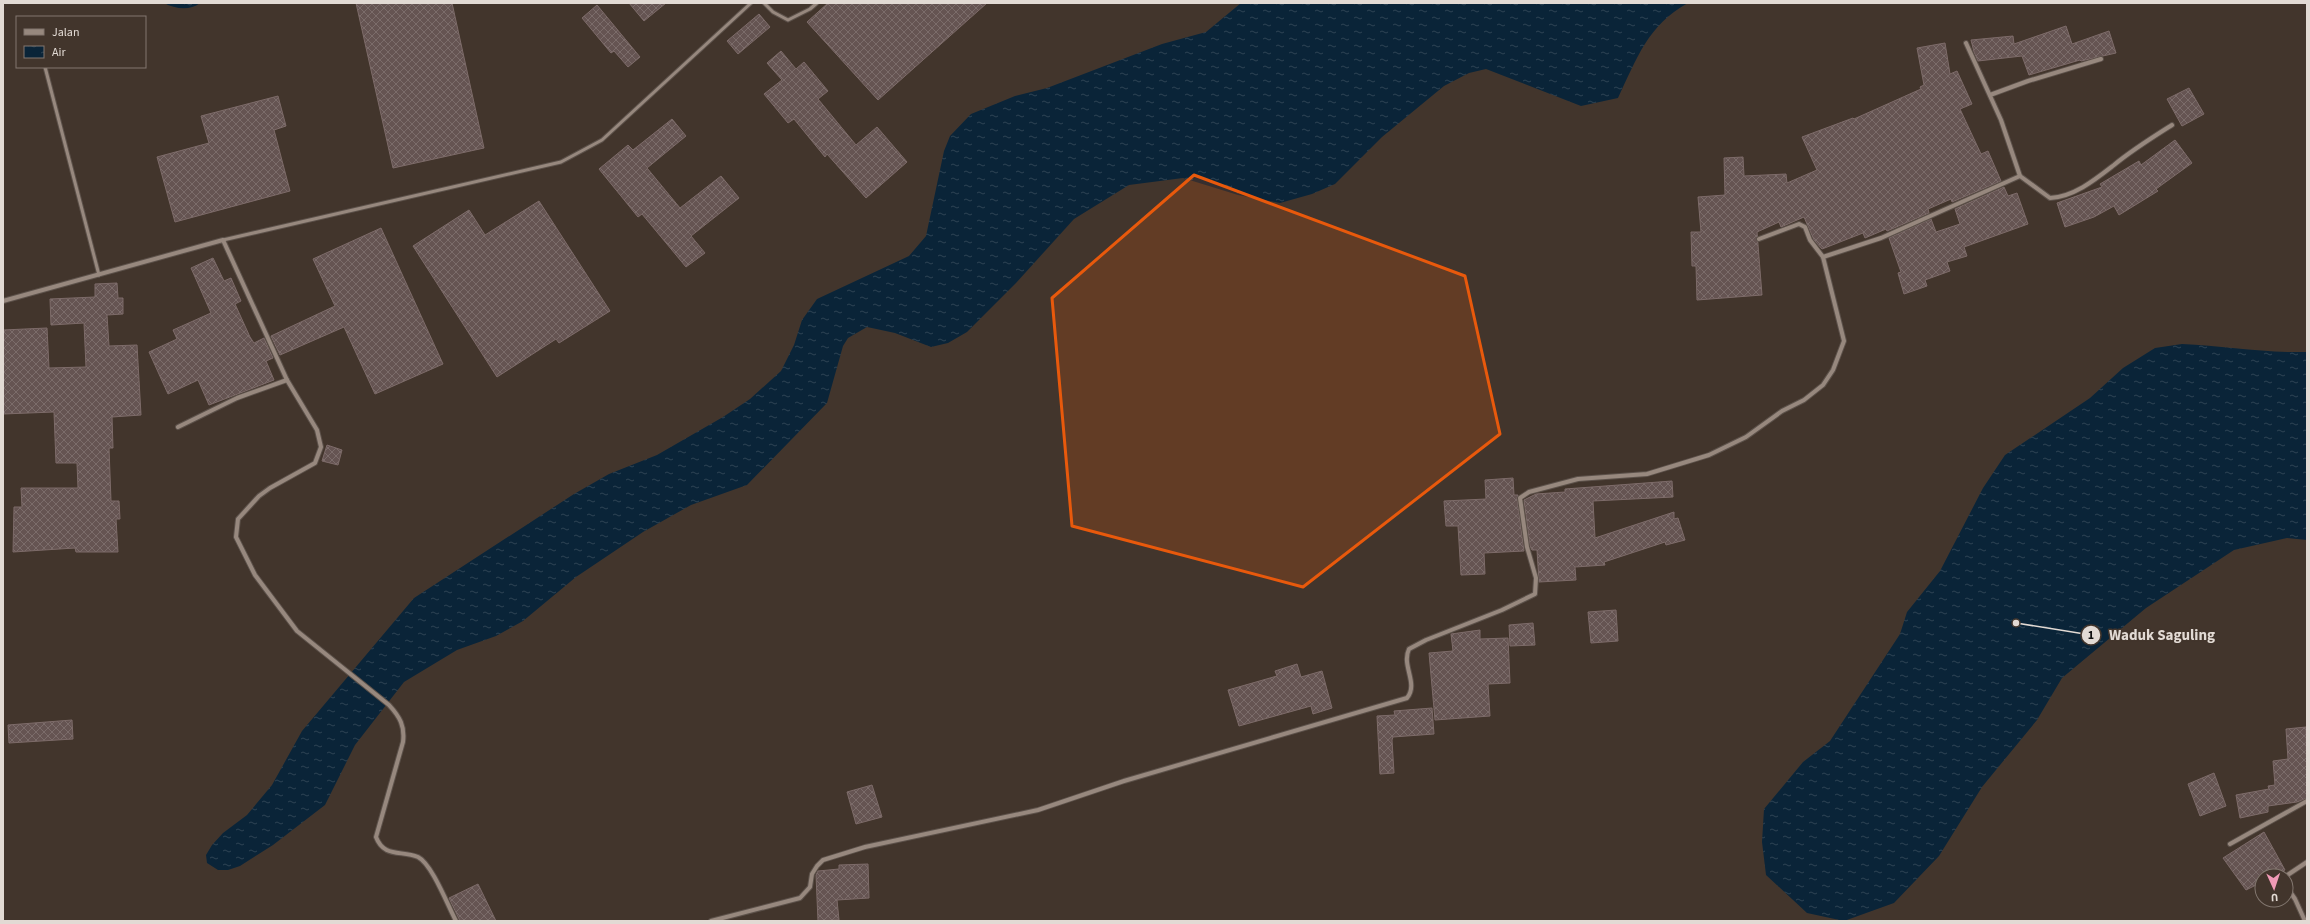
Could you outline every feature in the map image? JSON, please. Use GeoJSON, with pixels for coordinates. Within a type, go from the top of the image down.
{"type":"FeatureCollection","features":[{"type":"Feature","properties":{"kind":"street"},"geometry":{"type":"LineString","coordinates":[[1966,43],[2001,120],[2020,176],[2050,198],[2058,197],[2099,178],[2114,165],[2172,125]]}},
{"type":"Feature","properties":{"kind":"street"},"geometry":{"type":"LineString","coordinates":[[1990,95],[2028,81],[2101,59]]}},
{"type":"Feature","properties":{"kind":"street"},"geometry":{"type":"LineString","coordinates":[[1823,257],[1881,238],[2020,176]]}},
{"type":"Feature","properties":{"kind":"street"},"geometry":{"type":"LineString","coordinates":[[711,921],[800,898],[810,887],[812,874],[817,866],[824,860],[830,858],[866,847],[1038,810],[1124,781],[1407,698],[1412,686],[1406,661],[1409,650],[1426,640],[1502,610],[1535,594],[1536,578],[1527,547],[1520,508],[1520,498],[1528,492],[1578,479],[1623,477],[1660,472],[1710,455],[1746,437],[1782,412],[1804,400],[1823,385],[1833,370],[1844,341],[1823,257],[1810,240],[1805,227],[1798,224],[1759,239]]}},
{"type":"Feature","properties":{"kind":"street"},"geometry":{"type":"LineString","coordinates":[[3,301],[223,240],[287,380],[317,430],[321,447],[315,463],[270,488],[259,496],[238,519],[236,538],[255,575],[297,631],[389,705],[400,717],[405,732],[376,837],[379,845],[386,850],[418,857],[426,865],[456,921]]}},
{"type":"Feature","properties":{"kind":"street"},"geometry":{"type":"LineString","coordinates":[[178,428],[237,398],[287,380]]}},
{"type":"Feature","properties":{"kind":"street"},"geometry":{"type":"LineString","coordinates":[[2230,844],[2307,801]]}},
{"type":"Feature","properties":{"kind":"street"},"geometry":{"type":"LineString","coordinates":[[2294,871],[2307,862]]}},
{"type":"Feature","properties":{"kind":"street"},"geometry":{"type":"LineString","coordinates":[[2294,898],[2305,921]]}},
{"type":"Feature","properties":{"kind":"lane"},"geometry":{"type":"LineString","coordinates":[[223,240],[561,162],[602,140],[751,3]]}},
{"type":"Feature","properties":{"kind":"lane"},"geometry":{"type":"LineString","coordinates":[[764,3],[773,12],[788,20],[810,10],[817,3]]}},
{"type":"Feature","properties":{"kind":"lane"},"geometry":{"type":"LineString","coordinates":[[45,68],[98,274]]}},
{"type":"Feature","properties":{"kind":"highlighted area"},"geometry":{"type":"Polygon","coordinates":[[[1194,175],[1465,276],[1500,434],[1303,587],[1072,526],[1052,298],[1194,175]]]}},
{"type":"Feature","properties":{"kind":"water"},"geometry":{"type":"Polygon","coordinates":[[[164,3],[200,3],[196,6],[182,8],[173,7],[164,3]]]}},
{"type":"Feature","properties":{"kind":"water"},"geometry":{"type":"Polygon","coordinates":[[[1241,3],[1688,3],[1674,12],[1653,32],[1638,56],[1618,98],[1581,106],[1486,69],[1469,73],[1444,86],[1382,137],[1335,184],[1312,194],[1280,203],[1238,195],[1183,178],[1129,185],[1074,219],[1016,283],[967,332],[948,343],[931,347],[895,333],[867,327],[848,338],[843,346],[827,403],[747,485],[691,505],[643,532],[576,577],[523,621],[496,636],[457,650],[404,682],[355,745],[325,805],[273,845],[240,866],[228,870],[218,870],[207,863],[206,855],[212,845],[223,833],[247,815],[272,785],[302,731],[414,598],[574,494],[609,474],[657,455],[723,417],[750,399],[781,371],[794,345],[802,320],[817,299],[909,256],[926,236],[944,151],[950,136],[971,114],[1015,96],[1047,88],[1162,44],[1206,32],[1241,3]]]}},
{"type":"Feature","properties":{"kind":"water"},"geometry":{"type":"Polygon","coordinates":[[[2182,344],[2307,352],[2307,540],[2287,538],[2234,550],[2146,608],[2062,678],[2037,720],[1982,787],[1939,856],[1894,903],[1844,921],[1807,913],[1766,875],[1762,842],[1764,809],[1803,762],[1830,741],[1900,634],[1907,612],[1940,571],[1983,488],[2005,455],[2090,398],[2123,368],[2155,348],[2182,344]]]}},
{"type":"Feature","properties":{"kind":"building"},"geometry":{"type":"Polygon","coordinates":[[[356,3],[452,3],[484,148],[393,168],[356,3]]]}},
{"type":"Feature","properties":{"kind":"building"},"geometry":{"type":"Polygon","coordinates":[[[629,3],[666,3],[644,21],[629,3]]]}},
{"type":"Feature","properties":{"kind":"building"},"geometry":{"type":"Polygon","coordinates":[[[828,3],[987,3],[878,100],[807,22],[828,3]]]}},
{"type":"Feature","properties":{"kind":"building"},"geometry":{"type":"Polygon","coordinates":[[[597,5],[640,57],[628,67],[614,51],[611,53],[582,18],[597,5]]]}},
{"type":"Feature","properties":{"kind":"building"},"geometry":{"type":"Polygon","coordinates":[[[759,14],[770,27],[738,54],[727,41],[759,14]]]}},
{"type":"Feature","properties":{"kind":"building"},"geometry":{"type":"Polygon","coordinates":[[[2066,26],[2072,44],[2109,31],[2116,53],[2080,60],[2029,75],[2022,56],[1978,61],[1971,40],[2013,36],[2014,44],[2066,26]]]}},
{"type":"Feature","properties":{"kind":"building"},"geometry":{"type":"Polygon","coordinates":[[[1945,43],[1950,74],[1957,71],[1972,104],[1960,109],[1981,154],[1988,151],[2001,181],[1952,202],[1951,199],[1928,209],[1929,213],[1887,231],[1886,229],[1865,238],[1863,233],[1822,249],[1814,240],[1804,217],[1781,227],[1779,222],[1757,232],[1762,295],[1697,300],[1696,266],[1692,266],[1691,232],[1701,232],[1698,197],[1725,195],[1724,158],[1743,157],[1744,176],[1786,174],[1787,183],[1817,170],[1802,137],[1853,118],[1854,119],[1921,89],[1920,87],[1924,85],[1917,48],[1945,43]]]}},
{"type":"Feature","properties":{"kind":"building"},"geometry":{"type":"Polygon","coordinates":[[[781,51],[796,69],[804,62],[828,91],[818,99],[856,145],[877,127],[907,162],[866,198],[827,154],[825,157],[794,119],[788,123],[764,94],[782,80],[767,63],[781,51]]]}},
{"type":"Feature","properties":{"kind":"building"},"geometry":{"type":"Polygon","coordinates":[[[2189,88],[2204,114],[2182,126],[2167,99],[2189,88]]]}},
{"type":"Feature","properties":{"kind":"building"},"geometry":{"type":"Polygon","coordinates":[[[278,96],[286,126],[274,130],[290,191],[175,222],[157,157],[209,143],[201,116],[278,96]]]}},
{"type":"Feature","properties":{"kind":"building"},"geometry":{"type":"Polygon","coordinates":[[[672,119],[686,136],[647,168],[680,208],[721,176],[739,198],[691,236],[705,253],[686,267],[642,214],[638,217],[599,169],[628,145],[633,150],[672,119]]]}},
{"type":"Feature","properties":{"kind":"building"},"geometry":{"type":"Polygon","coordinates":[[[2175,140],[2192,163],[2156,189],[2158,191],[2119,215],[2114,206],[2094,217],[2065,227],[2057,203],[2102,187],[2100,184],[2139,161],[2141,165],[2175,140]]]}},
{"type":"Feature","properties":{"kind":"building"},"geometry":{"type":"Polygon","coordinates":[[[2004,187],[2008,196],[2017,193],[2028,224],[1964,247],[1967,256],[1947,262],[1950,271],[1925,280],[1927,286],[1904,294],[1898,273],[1901,272],[1889,238],[1931,219],[1936,232],[1960,224],[1955,209],[2004,187]]]}},
{"type":"Feature","properties":{"kind":"building"},"geometry":{"type":"Polygon","coordinates":[[[539,201],[610,311],[559,343],[556,339],[497,377],[413,246],[469,210],[485,235],[539,201]]]}},
{"type":"Feature","properties":{"kind":"building"},"geometry":{"type":"Polygon","coordinates":[[[381,228],[443,364],[375,394],[344,327],[280,355],[271,336],[335,306],[313,259],[381,228]]]}},
{"type":"Feature","properties":{"kind":"building"},"geometry":{"type":"Polygon","coordinates":[[[213,258],[224,281],[231,278],[241,301],[235,304],[250,337],[254,343],[264,338],[273,358],[266,361],[274,380],[209,405],[198,380],[168,394],[149,352],[177,339],[173,330],[211,313],[191,268],[213,258]]]}},
{"type":"Feature","properties":{"kind":"building"},"geometry":{"type":"Polygon","coordinates":[[[117,283],[118,298],[123,298],[123,314],[107,315],[109,346],[137,345],[141,415],[112,417],[113,448],[109,448],[111,501],[119,501],[120,519],[116,519],[118,552],[76,552],[75,548],[13,552],[14,507],[22,507],[21,488],[78,488],[77,463],[56,463],[54,412],[3,414],[3,330],[47,328],[49,368],[86,367],[84,323],[51,325],[50,299],[95,297],[95,284],[117,283]]]}},
{"type":"Feature","properties":{"kind":"building"},"geometry":{"type":"Polygon","coordinates":[[[327,445],[342,450],[338,465],[322,461],[327,445]]]}},
{"type":"Feature","properties":{"kind":"building"},"geometry":{"type":"Polygon","coordinates":[[[1513,478],[1514,495],[1518,495],[1517,498],[1524,551],[1484,553],[1485,574],[1461,575],[1458,526],[1446,526],[1444,501],[1486,499],[1485,480],[1513,478]]]}},
{"type":"Feature","properties":{"kind":"building"},"geometry":{"type":"Polygon","coordinates":[[[1672,481],[1673,497],[1593,501],[1595,538],[1674,512],[1674,519],[1678,518],[1685,540],[1666,545],[1665,542],[1604,562],[1605,565],[1575,567],[1576,580],[1539,582],[1537,550],[1532,550],[1530,546],[1524,500],[1536,494],[1565,492],[1565,489],[1672,481]]]}},
{"type":"Feature","properties":{"kind":"building"},"geometry":{"type":"Polygon","coordinates":[[[1616,610],[1618,641],[1591,643],[1588,612],[1616,610]]]}},
{"type":"Feature","properties":{"kind":"building"},"geometry":{"type":"Polygon","coordinates":[[[1533,623],[1535,645],[1510,646],[1509,625],[1533,623]]]}},
{"type":"Feature","properties":{"kind":"building"},"geometry":{"type":"Polygon","coordinates":[[[1480,630],[1480,639],[1508,638],[1510,683],[1488,684],[1490,716],[1435,720],[1429,653],[1453,651],[1451,634],[1480,630]]]}},
{"type":"Feature","properties":{"kind":"building"},"geometry":{"type":"Polygon","coordinates":[[[1297,664],[1301,677],[1322,671],[1332,708],[1313,714],[1311,706],[1239,726],[1228,690],[1277,676],[1275,671],[1297,664]]]}},
{"type":"Feature","properties":{"kind":"building"},"geometry":{"type":"Polygon","coordinates":[[[1432,708],[1434,734],[1393,737],[1394,773],[1380,774],[1377,716],[1395,715],[1394,711],[1432,708]]]}},
{"type":"Feature","properties":{"kind":"building"},"geometry":{"type":"Polygon","coordinates":[[[72,720],[73,739],[9,743],[8,725],[72,720]]]}},
{"type":"Feature","properties":{"kind":"building"},"geometry":{"type":"Polygon","coordinates":[[[2306,727],[2307,798],[2297,802],[2268,806],[2268,812],[2240,818],[2236,795],[2269,789],[2268,786],[2275,785],[2273,761],[2288,759],[2286,729],[2306,727]]]}},
{"type":"Feature","properties":{"kind":"building"},"geometry":{"type":"Polygon","coordinates":[[[2214,773],[2226,806],[2200,816],[2188,784],[2214,773]]]}},
{"type":"Feature","properties":{"kind":"building"},"geometry":{"type":"Polygon","coordinates":[[[872,785],[882,817],[856,824],[847,792],[872,785]]]}},
{"type":"Feature","properties":{"kind":"building"},"geometry":{"type":"Polygon","coordinates":[[[2264,832],[2284,868],[2254,868],[2254,886],[2246,890],[2223,858],[2264,832]]]}},
{"type":"Feature","properties":{"kind":"building"},"geometry":{"type":"Polygon","coordinates":[[[868,864],[869,898],[837,900],[839,920],[818,921],[816,875],[818,871],[839,869],[839,865],[868,864]]]}},
{"type":"Feature","properties":{"kind":"building"},"geometry":{"type":"Polygon","coordinates":[[[478,884],[496,921],[460,921],[449,898],[478,884]]]}},
{"type":"Feature","properties":{"kind":"place","name":"Waduk Saguling"},"geometry":{"type":"Point","coordinates":[2016,623]}}]}
